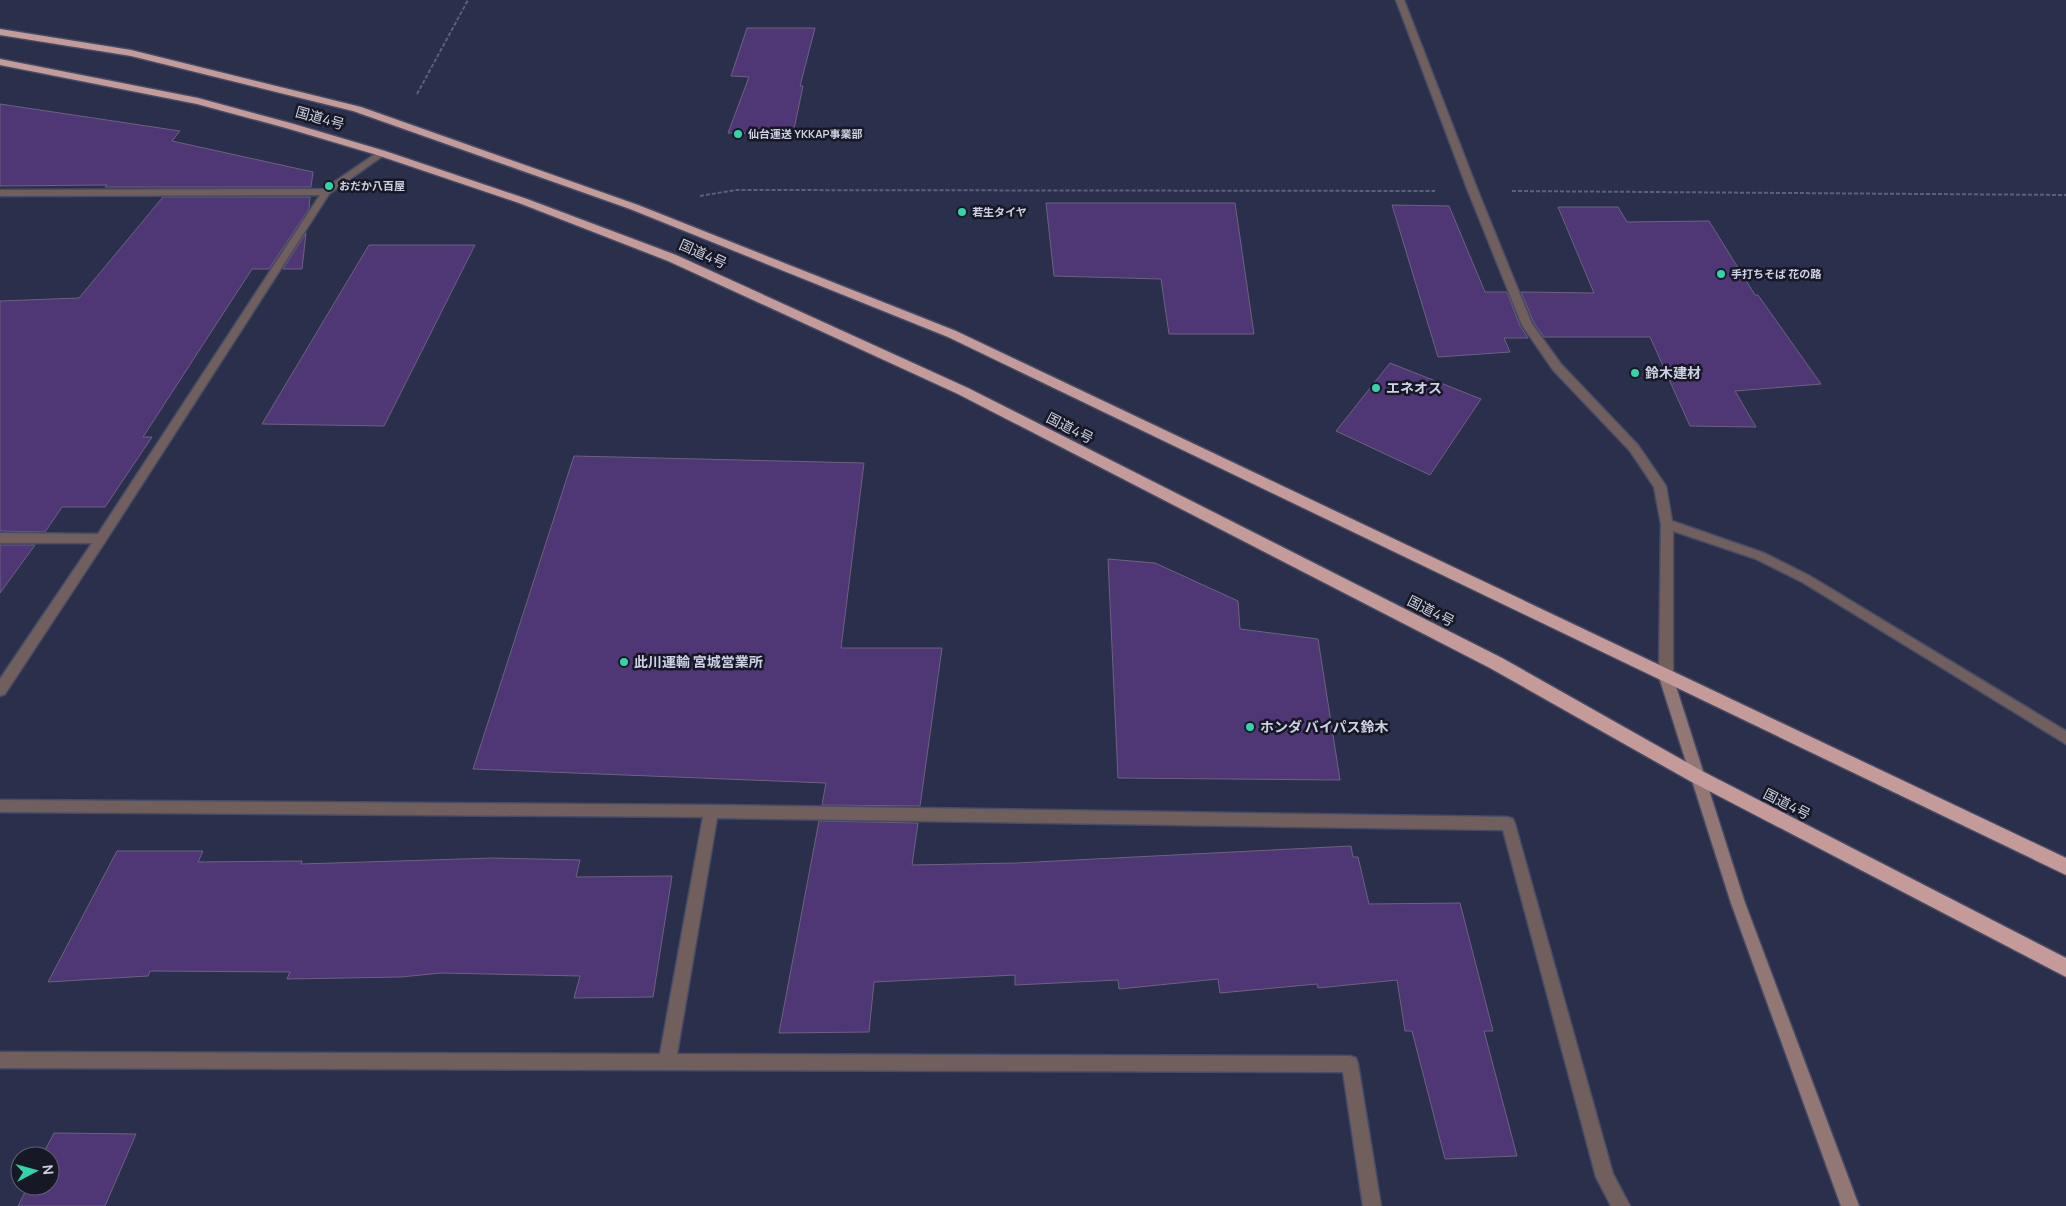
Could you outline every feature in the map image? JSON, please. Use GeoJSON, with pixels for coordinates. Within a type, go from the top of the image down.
{"type":"FeatureCollection","features":[{"type":"Feature","properties":{"kind":"highway","name":"国道4号"},"geometry":{"type":"LineString","coordinates":[[0,32],[131,53],[356,109],[401,123],[634,207],[952,334],[2066,867]]}},
{"type":"Feature","properties":{"kind":"highway","name":"国道4号"},"geometry":{"type":"LineString","coordinates":[[0,62],[198,101],[290,126],[381,153],[523,202],[672,258],[963,391],[1496,663],[1696,776],[2066,968]]}},
{"type":"Feature","properties":{"kind":"street"},"geometry":{"type":"LineString","coordinates":[[1400,0],[1473,191],[1527,325],[1557,367],[1634,448],[1660,486],[1667,524],[1666,677],[1738,903],[1850,1206]]}},
{"type":"Feature","properties":{"kind":"street"},"geometry":{"type":"LineString","coordinates":[[0,690],[101,540],[326,192],[381,153]]}},
{"type":"Feature","properties":{"kind":"street"},"geometry":{"type":"LineString","coordinates":[[0,193],[326,192]]}},
{"type":"Feature","properties":{"kind":"street"},"geometry":{"type":"LineString","coordinates":[[1667,524],[1760,556],[1806,580],[2066,738]]}},
{"type":"Feature","properties":{"kind":"street"},"geometry":{"type":"LineString","coordinates":[[0,538],[101,540]]}},
{"type":"Feature","properties":{"kind":"street"},"geometry":{"type":"LineString","coordinates":[[0,806],[711,811],[1508,824],[1604,1177],[1620,1206]]}},
{"type":"Feature","properties":{"kind":"street"},"geometry":{"type":"LineString","coordinates":[[667,1062],[711,811]]}},
{"type":"Feature","properties":{"kind":"street"},"geometry":{"type":"LineString","coordinates":[[0,1060],[1350,1064],[1372,1206]]}},
{"type":"Feature","properties":{"kind":"path"},"geometry":{"type":"LineString","coordinates":[[401,123],[468,0]]}},
{"type":"Feature","properties":{"kind":"path"},"geometry":{"type":"LineString","coordinates":[[699,196],[736,190],[1473,191],[2066,195]]}},
{"type":"Feature","properties":{"kind":"building"},"geometry":{"type":"Polygon","coordinates":[[[747,28],[815,28],[800,86],[803,86],[793,134],[728,133],[749,77],[731,76],[747,28]]]}},
{"type":"Feature","properties":{"kind":"building"},"geometry":{"type":"Polygon","coordinates":[[[0,104],[180,131],[172,141],[313,172],[311,187],[0,186],[0,104]]]}},
{"type":"Feature","properties":{"kind":"building"},"geometry":{"type":"Polygon","coordinates":[[[163,197],[310,197],[309,209],[269,269],[252,269],[143,437],[152,437],[105,507],[62,507],[45,532],[0,531],[0,301],[79,298],[163,197]]]}},
{"type":"Feature","properties":{"kind":"building"},"geometry":{"type":"Polygon","coordinates":[[[1046,203],[1235,203],[1254,334],[1169,334],[1161,279],[1054,276],[1046,203]]]}},
{"type":"Feature","properties":{"kind":"building"},"geometry":{"type":"Polygon","coordinates":[[[1392,205],[1449,206],[1485,292],[1507,292],[1520,326],[1528,338],[1504,338],[1510,352],[1438,357],[1392,205]]]}},
{"type":"Feature","properties":{"kind":"building"},"geometry":{"type":"Polygon","coordinates":[[[1558,207],[1618,207],[1627,222],[1709,221],[1755,295],[1758,295],[1821,384],[1735,391],[1756,427],[1690,426],[1650,337],[1544,337],[1534,323],[1521,292],[1594,293],[1558,207]]]}},
{"type":"Feature","properties":{"kind":"building"},"geometry":{"type":"Polygon","coordinates":[[[306,233],[302,269],[283,269],[306,233]]]}},
{"type":"Feature","properties":{"kind":"building"},"geometry":{"type":"Polygon","coordinates":[[[369,245],[475,245],[384,426],[262,424],[369,245]]]}},
{"type":"Feature","properties":{"kind":"building"},"geometry":{"type":"Polygon","coordinates":[[[1390,363],[1481,399],[1430,475],[1336,431],[1390,363]]]}},
{"type":"Feature","properties":{"kind":"building"},"geometry":{"type":"Polygon","coordinates":[[[574,456],[864,463],[841,648],[942,648],[920,806],[822,805],[826,783],[473,769],[574,456]]]}},
{"type":"Feature","properties":{"kind":"building"},"geometry":{"type":"Polygon","coordinates":[[[0,545],[35,545],[0,593],[0,545]]]}},
{"type":"Feature","properties":{"kind":"building"},"geometry":{"type":"Polygon","coordinates":[[[1108,559],[1155,563],[1238,601],[1240,629],[1318,639],[1340,780],[1118,778],[1108,559]]]}},
{"type":"Feature","properties":{"kind":"building"},"geometry":{"type":"Polygon","coordinates":[[[819,821],[918,823],[912,865],[1016,863],[1351,846],[1353,857],[1358,857],[1369,904],[1460,903],[1493,1031],[1484,1031],[1517,1156],[1445,1159],[1412,1031],[1405,1031],[1397,980],[1318,988],[1317,984],[1220,993],[1218,979],[1119,989],[1118,980],[1015,985],[1015,975],[874,982],[869,1032],[779,1033],[819,821]]]}},
{"type":"Feature","properties":{"kind":"building"},"geometry":{"type":"Polygon","coordinates":[[[117,851],[203,851],[198,862],[302,861],[301,864],[494,858],[580,860],[576,877],[672,876],[653,997],[574,998],[580,976],[441,973],[401,977],[287,979],[290,972],[150,971],[148,976],[48,982],[117,851]]]}},
{"type":"Feature","properties":{"kind":"building"},"geometry":{"type":"Polygon","coordinates":[[[54,1133],[136,1134],[105,1206],[18,1206],[23,1196],[60,1196],[60,1146],[47,1146],[54,1133]]]}},
{"type":"Feature","properties":{"kind":"place","name":"仙台運送 YKKAP事業部"},"geometry":{"type":"Point","coordinates":[738,134]}},
{"type":"Feature","properties":{"kind":"place","name":"おだか八百屋"},"geometry":{"type":"Point","coordinates":[329,186]}},
{"type":"Feature","properties":{"kind":"place","name":"若生タイヤ"},"geometry":{"type":"Point","coordinates":[962,212]}},
{"type":"Feature","properties":{"kind":"place","name":"手打ちそば 花の路"},"geometry":{"type":"Point","coordinates":[1721,274]}},
{"type":"Feature","properties":{"kind":"place","name":"鈴木建材"},"geometry":{"type":"Point","coordinates":[1635,373]}},
{"type":"Feature","properties":{"kind":"place","name":"エネオス"},"geometry":{"type":"Point","coordinates":[1376,388]}},
{"type":"Feature","properties":{"kind":"place","name":"此川運輸 宮城営業所"},"geometry":{"type":"Point","coordinates":[624,662]}},
{"type":"Feature","properties":{"kind":"place","name":"ホンダ バイパス鈴木"},"geometry":{"type":"Point","coordinates":[1250,727]}}]}
